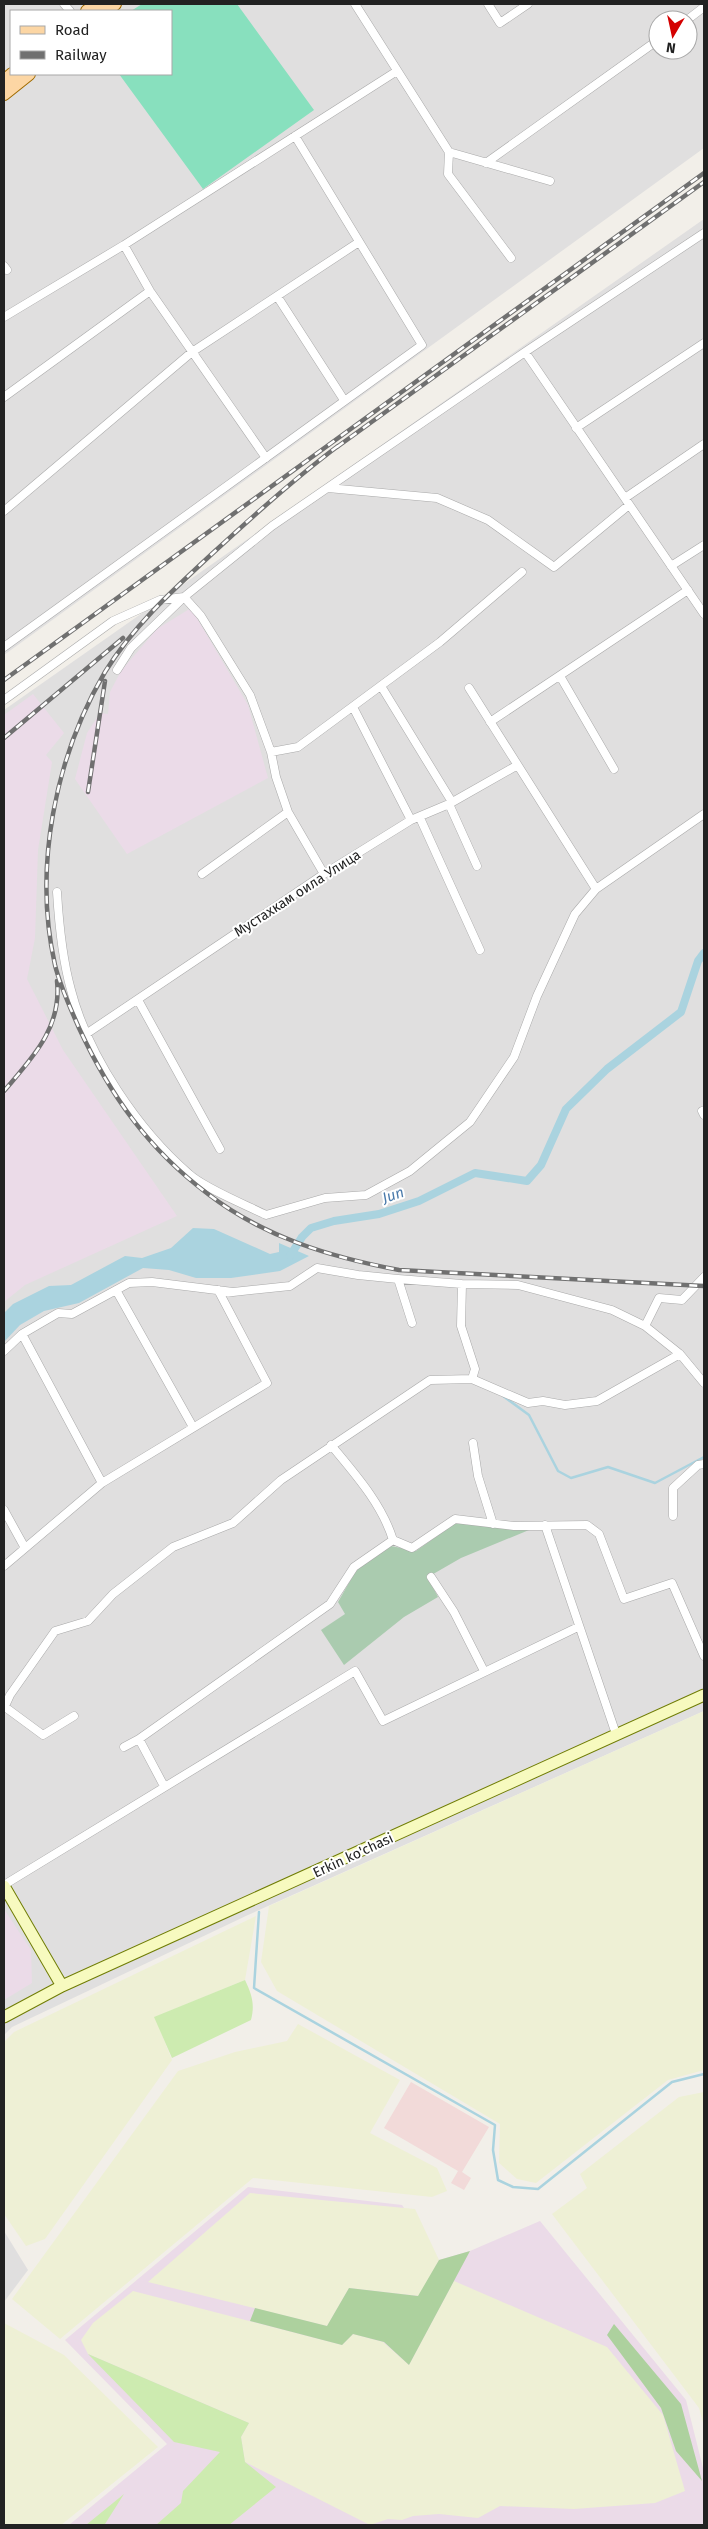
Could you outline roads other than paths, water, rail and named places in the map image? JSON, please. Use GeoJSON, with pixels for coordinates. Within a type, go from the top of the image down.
{"type":"FeatureCollection","features":[{"type":"Feature","properties":{"kind":"main road"},"geometry":{"type":"LineString","coordinates":[[4,94],[28,75]]}},
{"type":"Feature","properties":{"kind":"main road","name":"Erkin ko'chasi"},"geometry":{"type":"LineString","coordinates":[[4,2017],[62,1986],[337,1863],[704,1695]]}},
{"type":"Feature","properties":{"kind":"main road"},"geometry":{"type":"LineString","coordinates":[[4,1886],[62,1986]]}},
{"type":"Feature","properties":{"kind":"street"},"geometry":{"type":"LineString","coordinates":[[355,4],[449,152],[448,174],[511,258]]}},
{"type":"Feature","properties":{"kind":"street"},"geometry":{"type":"LineString","coordinates":[[488,4],[500,23],[528,4]]}},
{"type":"Feature","properties":{"kind":"street"},"geometry":{"type":"LineString","coordinates":[[486,163],[648,47]]}},
{"type":"Feature","properties":{"kind":"street"},"geometry":{"type":"LineString","coordinates":[[4,317],[124,246],[397,71]]}},
{"type":"Feature","properties":{"kind":"street"},"geometry":{"type":"LineString","coordinates":[[4,647],[422,345],[295,136]]}},
{"type":"Feature","properties":{"kind":"street"},"geometry":{"type":"LineString","coordinates":[[449,152],[550,181]]}},
{"type":"Feature","properties":{"kind":"street"},"geometry":{"type":"LineString","coordinates":[[117,670],[131,648],[184,597],[272,526],[525,352],[704,232]]}},
{"type":"Feature","properties":{"kind":"street"},"geometry":{"type":"LineString","coordinates":[[4,511],[192,352],[359,242]]}},
{"type":"Feature","properties":{"kind":"street"},"geometry":{"type":"LineString","coordinates":[[124,246],[150,291],[266,458]]}},
{"type":"Feature","properties":{"kind":"street"},"geometry":{"type":"LineString","coordinates":[[4,397],[150,291]]}},
{"type":"Feature","properties":{"kind":"street"},"geometry":{"type":"LineString","coordinates":[[277,296],[344,400]]}},
{"type":"Feature","properties":{"kind":"street"},"geometry":{"type":"LineString","coordinates":[[576,428],[704,343]]}},
{"type":"Feature","properties":{"kind":"street"},"geometry":{"type":"LineString","coordinates":[[525,352],[704,614]]}},
{"type":"Feature","properties":{"kind":"street"},"geometry":{"type":"LineString","coordinates":[[328,488],[438,498],[488,520],[554,567],[627,502],[704,444]]}},
{"type":"Feature","properties":{"kind":"street"},"geometry":{"type":"LineString","coordinates":[[671,566],[704,545]]}},
{"type":"Feature","properties":{"kind":"street"},"geometry":{"type":"LineString","coordinates":[[271,752],[298,747],[440,642],[522,572]]}},
{"type":"Feature","properties":{"kind":"street"},"geometry":{"type":"LineString","coordinates":[[490,722],[688,590]]}},
{"type":"Feature","properties":{"kind":"street"},"geometry":{"type":"LineString","coordinates":[[4,700],[113,621],[160,600],[184,597]]}},
{"type":"Feature","properties":{"kind":"street"},"geometry":{"type":"LineString","coordinates":[[184,597],[201,616],[250,695],[271,752],[276,777],[288,812],[324,874]]}},
{"type":"Feature","properties":{"kind":"street"},"geometry":{"type":"LineString","coordinates":[[560,676],[614,770]]}},
{"type":"Feature","properties":{"kind":"street"},"geometry":{"type":"LineString","coordinates":[[381,686],[450,803],[477,866]]}},
{"type":"Feature","properties":{"kind":"street"},"geometry":{"type":"LineString","coordinates":[[469,688],[516,766],[596,890]]}},
{"type":"Feature","properties":{"kind":"street"},"geometry":{"type":"LineString","coordinates":[[353,707],[416,819],[480,950]]}},
{"type":"Feature","properties":{"kind":"street","name":"Мустахкам оила Улица"},"geometry":{"type":"LineString","coordinates":[[86,1034],[324,874],[416,819],[450,803],[516,766]]}},
{"type":"Feature","properties":{"kind":"street"},"geometry":{"type":"LineString","coordinates":[[202,874],[288,812]]}},
{"type":"Feature","properties":{"kind":"street"},"geometry":{"type":"LineString","coordinates":[[57,892],[60,941],[71,991],[86,1034],[115,1085],[144,1128],[190,1175],[266,1215],[325,1198],[366,1195],[410,1171],[470,1122],[514,1057],[537,996],[575,914],[596,890],[704,814]]}},
{"type":"Feature","properties":{"kind":"street"},"geometry":{"type":"LineString","coordinates":[[138,1000],[220,1149]]}},
{"type":"Feature","properties":{"kind":"street"},"geometry":{"type":"LineString","coordinates":[[4,1351],[22,1334],[58,1313],[72,1314],[129,1283],[152,1282],[233,1292],[290,1286],[317,1268],[398,1279],[462,1284],[518,1285],[612,1310],[645,1326],[680,1354],[704,1382]]}},
{"type":"Feature","properties":{"kind":"street"},"geometry":{"type":"LineString","coordinates":[[645,1326],[659,1298],[682,1300],[704,1277]]}},
{"type":"Feature","properties":{"kind":"street"},"geometry":{"type":"LineString","coordinates":[[398,1279],[412,1323]]}},
{"type":"Feature","properties":{"kind":"street"},"geometry":{"type":"LineString","coordinates":[[462,1284],[461,1326],[475,1369],[472,1379]]}},
{"type":"Feature","properties":{"kind":"street"},"geometry":{"type":"LineString","coordinates":[[116,1290],[193,1427]]}},
{"type":"Feature","properties":{"kind":"street"},"geometry":{"type":"LineString","coordinates":[[4,1566],[102,1483],[267,1383],[218,1290]]}},
{"type":"Feature","properties":{"kind":"street"},"geometry":{"type":"LineString","coordinates":[[22,1334],[102,1483]]}},
{"type":"Feature","properties":{"kind":"street"},"geometry":{"type":"LineString","coordinates":[[74,1716],[43,1735],[4,1707],[10,1695],[55,1632],[88,1621],[113,1594],[173,1547],[233,1523],[281,1480],[430,1380],[472,1379],[528,1403],[543,1401],[564,1405],[597,1401],[680,1354]]}},
{"type":"Feature","properties":{"kind":"street"},"geometry":{"type":"LineString","coordinates":[[474,1443],[478,1476],[493,1524]]}},
{"type":"Feature","properties":{"kind":"street"},"geometry":{"type":"LineString","coordinates":[[331,1445],[372,1498],[388,1523],[393,1540]]}},
{"type":"Feature","properties":{"kind":"street"},"geometry":{"type":"LineString","coordinates":[[672,1516],[673,1488],[698,1465],[704,1464]]}},
{"type":"Feature","properties":{"kind":"street"},"geometry":{"type":"LineString","coordinates":[[4,1510],[25,1548]]}},
{"type":"Feature","properties":{"kind":"street"},"geometry":{"type":"LineString","coordinates":[[393,1540],[412,1548],[455,1519],[493,1524],[587,1525],[599,1534],[624,1599],[672,1583],[704,1656]]}},
{"type":"Feature","properties":{"kind":"street"},"geometry":{"type":"LineString","coordinates":[[545,1525],[578,1627],[616,1734]]}},
{"type":"Feature","properties":{"kind":"street"},"geometry":{"type":"LineString","coordinates":[[124,1747],[139,1739],[330,1604],[354,1568],[393,1540]]}},
{"type":"Feature","properties":{"kind":"street"},"geometry":{"type":"LineString","coordinates":[[432,1577],[454,1612],[484,1671]]}},
{"type":"Feature","properties":{"kind":"street"},"geometry":{"type":"LineString","coordinates":[[4,1886],[164,1786],[355,1671],[383,1721],[578,1627]]}},
{"type":"Feature","properties":{"kind":"street"},"geometry":{"type":"LineString","coordinates":[[139,1739],[164,1786]]}},
{"type":"Feature","properties":{"kind":"water"},"geometry":{"type":"Polygon","coordinates":[[[193,1228],[214,1229],[270,1254],[279,1252],[279,1243],[309,1256],[280,1271],[231,1278],[196,1278],[169,1270],[143,1268],[79,1303],[44,1311],[20,1325],[4,1342],[4,1313],[13,1304],[49,1286],[71,1285],[125,1256],[142,1258],[171,1248],[193,1228]]]}},
{"type":"Feature","properties":{"kind":"waterway","name":"Jun"},"geometry":{"type":"LineString","coordinates":[[290,1256],[302,1237],[311,1228],[334,1221],[379,1214],[419,1201],[475,1173],[527,1181],[541,1165],[566,1109],[607,1069],[681,1012],[698,961],[704,953]]}},
{"type":"Feature","properties":{"kind":"waterway"},"geometry":{"type":"LineString","coordinates":[[503,1396],[529,1415],[558,1471],[571,1478],[608,1467],[655,1483],[704,1457]]}},
{"type":"Feature","properties":{"kind":"waterway"},"geometry":{"type":"LineString","coordinates":[[259,1912],[254,1988],[495,2125],[493,2150],[498,2180],[513,2187],[538,2189],[672,2082],[704,2074]]}},
{"type":"Feature","properties":{"kind":"railway"},"geometry":{"type":"LineString","coordinates":[[4,680],[704,173]]}},
{"type":"Feature","properties":{"kind":"railway"},"geometry":{"type":"LineString","coordinates":[[337,447],[704,182]]}},
{"type":"Feature","properties":{"kind":"railway"},"geometry":{"type":"LineString","coordinates":[[338,446],[259,511],[155,608],[116,655],[88,705],[73,740],[61,776],[48,852],[46,890],[49,928],[55,965],[62,989],[91,1053],[104,1076],[149,1139],[187,1177],[208,1194],[229,1209],[275,1234],[323,1252],[399,1270],[704,1286]]}},
{"type":"Feature","properties":{"kind":"railway"},"geometry":{"type":"LineString","coordinates":[[4,738],[123,638]]}},
{"type":"Feature","properties":{"kind":"railway"},"geometry":{"type":"LineString","coordinates":[[88,792],[105,681]]}},
{"type":"Feature","properties":{"kind":"railway"},"geometry":{"type":"LineString","coordinates":[[4,1091],[34,1054],[50,1028],[55,1013],[57,981]]}}]}
